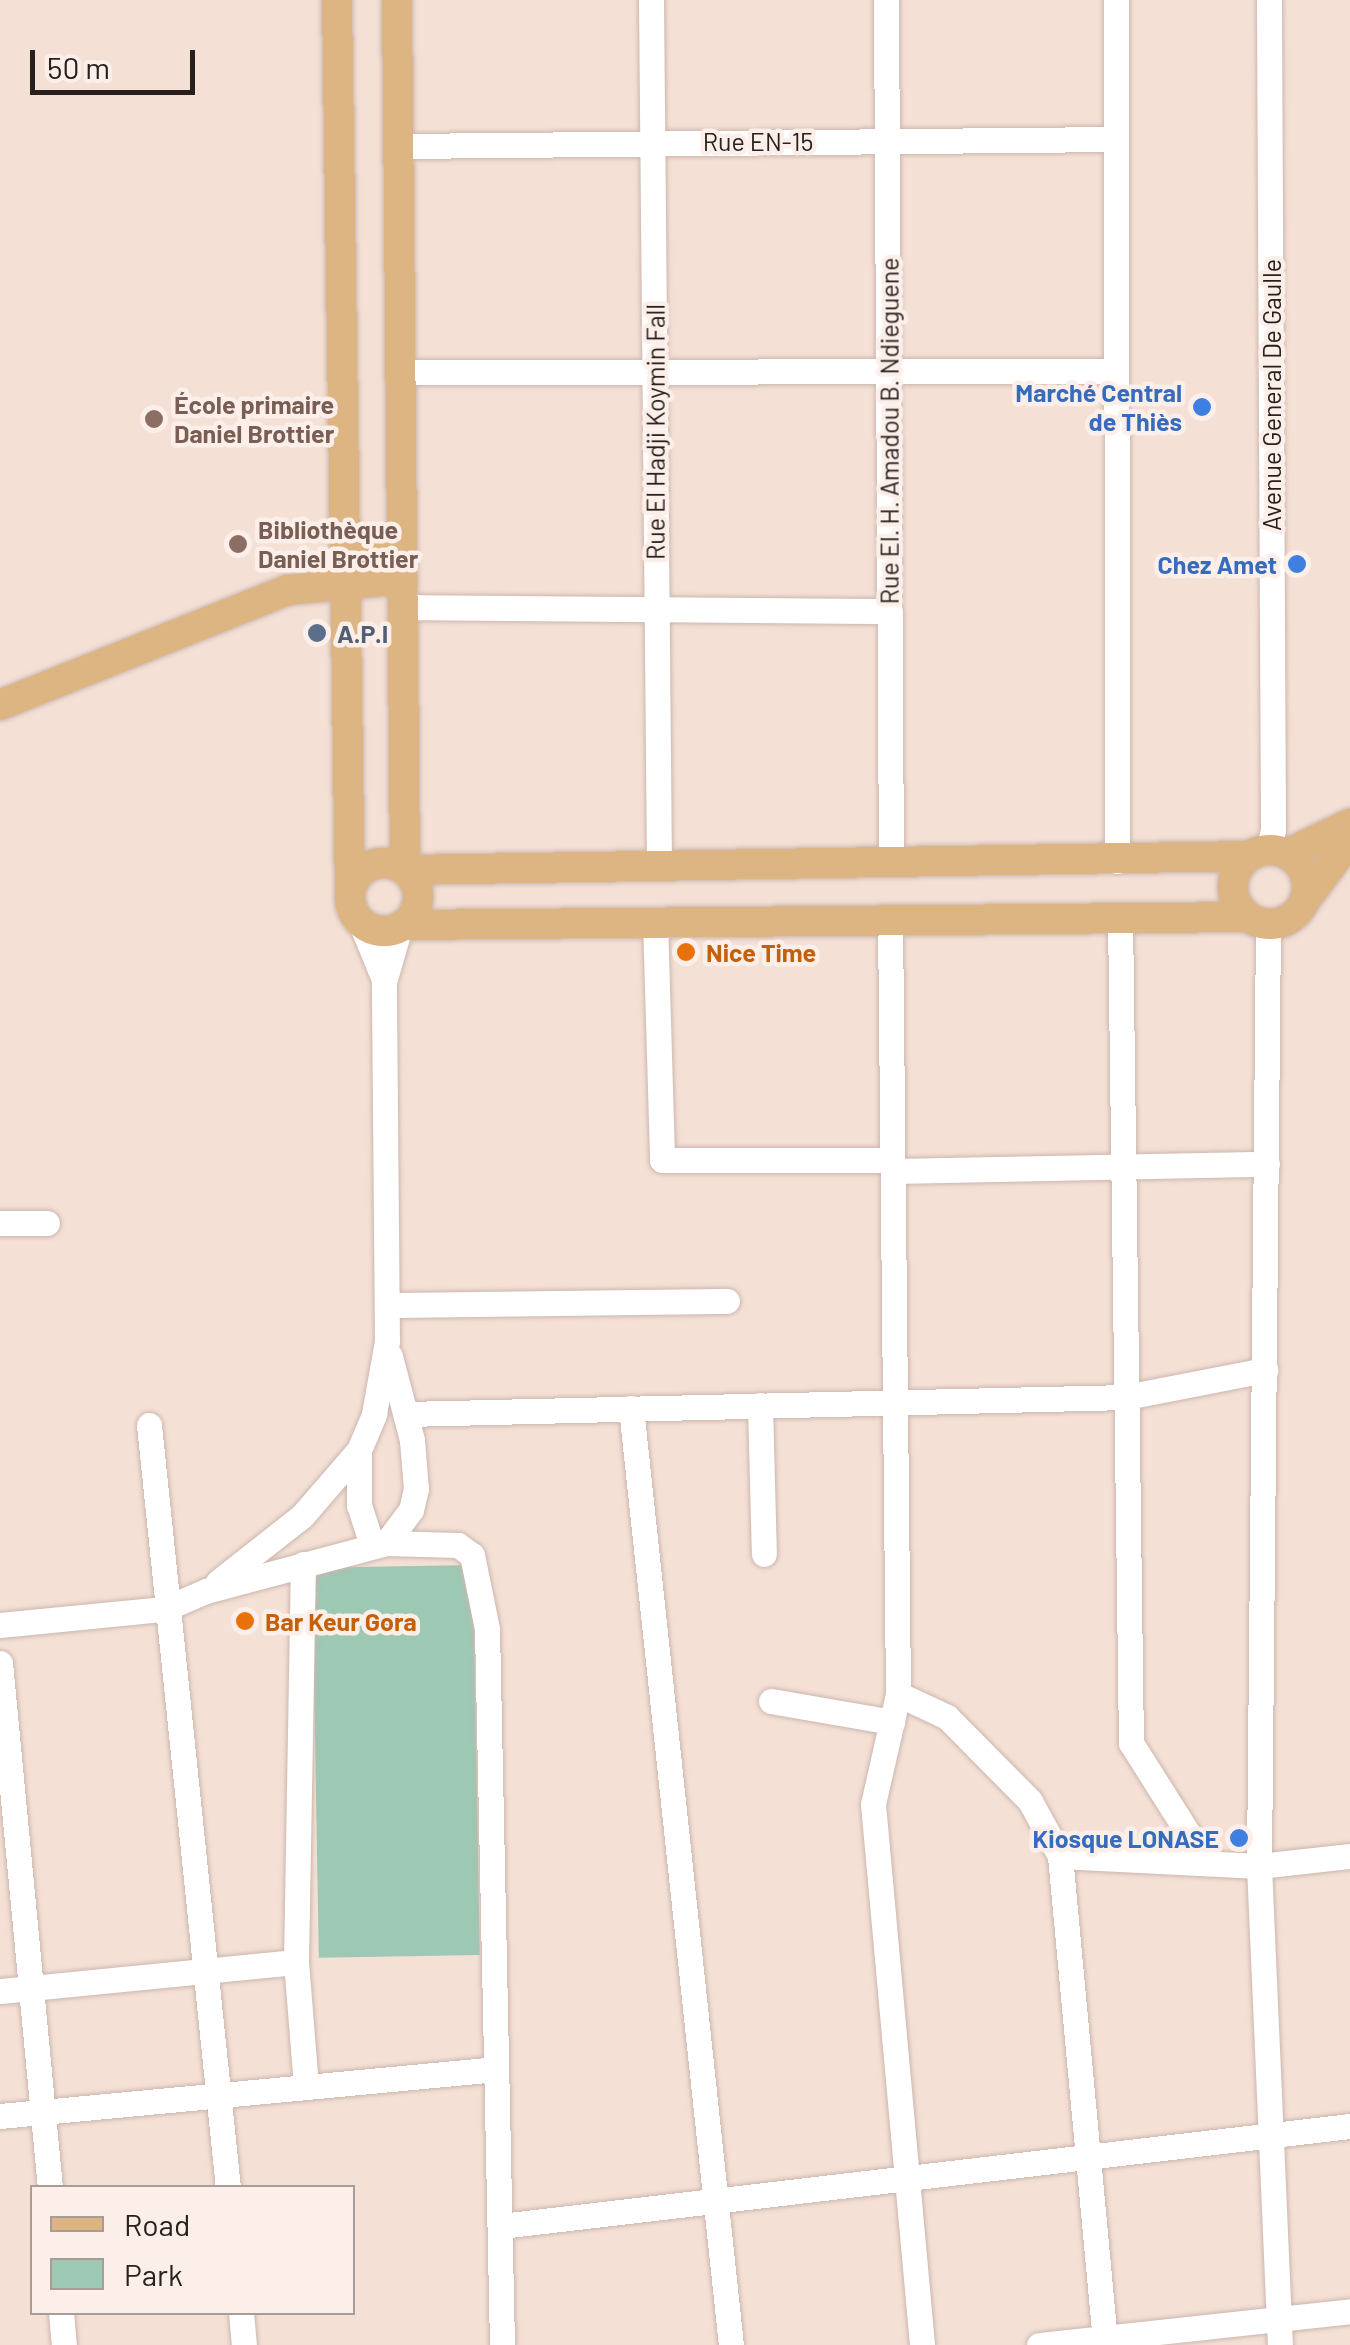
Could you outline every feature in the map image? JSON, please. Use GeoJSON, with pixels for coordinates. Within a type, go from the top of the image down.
{"type":"FeatureCollection","features":[{"type":"Feature","properties":{"kind":"main road"},"geometry":{"type":"LineString","coordinates":[[336,0],[355,908],[376,930],[401,926],[655,920],[1291,918],[1350,840]]}},
{"type":"Feature","properties":{"kind":"main road"},"geometry":{"type":"LineString","coordinates":[[397,0],[405,870],[418,898],[401,926]]}},
{"type":"Feature","properties":{"kind":"main road"},"geometry":{"type":"LineString","coordinates":[[0,705],[348,573],[402,578]]}},
{"type":"Feature","properties":{"kind":"main road"},"geometry":{"type":"LineString","coordinates":[[355,908],[358,876],[375,864],[405,870],[1117,861],[1268,853],[1350,824]]}},
{"type":"Feature","properties":{"kind":"main road"},"geometry":{"type":"LineString","coordinates":[[1268,853],[1306,878],[1306,898]]}},
{"type":"Feature","properties":{"kind":"main road"},"geometry":{"type":"LineString","coordinates":[[1258,921],[1233,886],[1268,853]]}},
{"type":"Feature","properties":{"kind":"street","name":"Rue El Hadji Koymin Fall"},"geometry":{"type":"LineString","coordinates":[[652,0],[659,864]]}},
{"type":"Feature","properties":{"kind":"street","name":"Rue El. H. Amadou B. Ndieguene"},"geometry":{"type":"LineString","coordinates":[[886,0],[891,862]]}},
{"type":"Feature","properties":{"kind":"street"},"geometry":{"type":"LineString","coordinates":[[1116,0],[1117,861]]}},
{"type":"Feature","properties":{"kind":"street","name":"Avenue General De Gaulle"},"geometry":{"type":"LineString","coordinates":[[1268,853],[1273,830],[1269,0]]}},
{"type":"Feature","properties":{"kind":"street","name":"Rue EN-15"},"geometry":{"type":"LineString","coordinates":[[400,146],[1116,139]]}},
{"type":"Feature","properties":{"kind":"street"},"geometry":{"type":"LineString","coordinates":[[403,372],[654,375],[1116,370]]}},
{"type":"Feature","properties":{"kind":"street"},"geometry":{"type":"LineString","coordinates":[[402,578],[656,609],[890,611]]}},
{"type":"Feature","properties":{"kind":"street"},"geometry":{"type":"LineString","coordinates":[[355,908],[384,982]]}},
{"type":"Feature","properties":{"kind":"street"},"geometry":{"type":"LineString","coordinates":[[1120,916],[1131,1742],[1207,1863]]}},
{"type":"Feature","properties":{"kind":"street"},"geometry":{"type":"LineString","coordinates":[[890,918],[898,1694],[873,1804],[903,2179],[922,2345]]}},
{"type":"Feature","properties":{"kind":"street"},"geometry":{"type":"LineString","coordinates":[[655,920],[662,1160],[1124,1168],[1266,1164]]}},
{"type":"Feature","properties":{"kind":"street"},"geometry":{"type":"LineString","coordinates":[[1258,921],[1266,1164],[1260,1866],[1267,2136],[1279,2332]]}},
{"type":"Feature","properties":{"kind":"street"},"geometry":{"type":"LineString","coordinates":[[206,1590],[302,1516],[358,1450],[374,1414],[387,1341],[384,982],[401,926]]}},
{"type":"Feature","properties":{"kind":"street"},"geometry":{"type":"LineString","coordinates":[[0,1223],[48,1223]]}},
{"type":"Feature","properties":{"kind":"street"},"geometry":{"type":"LineString","coordinates":[[387,1305],[728,1301]]}},
{"type":"Feature","properties":{"kind":"street"},"geometry":{"type":"LineString","coordinates":[[379,1544],[412,1510],[416,1490],[406,1414],[387,1341]]}},
{"type":"Feature","properties":{"kind":"street"},"geometry":{"type":"LineString","coordinates":[[406,1414],[1126,1398],[1266,1370]]}},
{"type":"Feature","properties":{"kind":"street"},"geometry":{"type":"LineString","coordinates":[[760,1406],[764,1554]]}},
{"type":"Feature","properties":{"kind":"street"},"geometry":{"type":"LineString","coordinates":[[631,1408],[732,2345]]}},
{"type":"Feature","properties":{"kind":"street"},"geometry":{"type":"LineString","coordinates":[[149,1425],[164,1608],[228,2185]]}},
{"type":"Feature","properties":{"kind":"street"},"geometry":{"type":"LineString","coordinates":[[358,1450],[359,1505],[379,1544]]}},
{"type":"Feature","properties":{"kind":"street"},"geometry":{"type":"LineString","coordinates":[[0,1625],[164,1608],[206,1590],[379,1544],[458,1545],[472,1555],[482,1580],[502,2345]]}},
{"type":"Feature","properties":{"kind":"street"},"geometry":{"type":"LineString","coordinates":[[303,1564],[296,1962],[306,2087]]}},
{"type":"Feature","properties":{"kind":"street"},"geometry":{"type":"LineString","coordinates":[[0,1662],[50,2185]]}},
{"type":"Feature","properties":{"kind":"street"},"geometry":{"type":"LineString","coordinates":[[898,1694],[947,1717],[1030,1802],[1060,1856],[1105,2342]]}},
{"type":"Feature","properties":{"kind":"street"},"geometry":{"type":"LineString","coordinates":[[771,1701],[892,1722]]}},
{"type":"Feature","properties":{"kind":"street"},"geometry":{"type":"LineString","coordinates":[[1060,1856],[1260,1866],[1350,1856]]}},
{"type":"Feature","properties":{"kind":"street"},"geometry":{"type":"LineString","coordinates":[[0,1991],[296,1962]]}},
{"type":"Feature","properties":{"kind":"street"},"geometry":{"type":"LineString","coordinates":[[0,2116],[496,2069]]}},
{"type":"Feature","properties":{"kind":"street"},"geometry":{"type":"LineString","coordinates":[[500,2226],[1350,2126]]}},
{"type":"Feature","properties":{"kind":"street"},"geometry":{"type":"LineString","coordinates":[[1040,2345],[1279,2332],[1350,2311]]}},
{"type":"Feature","properties":{"kind":"street"},"geometry":{"type":"LineString","coordinates":[[61,2315],[64,2345]]}},
{"type":"Feature","properties":{"kind":"street"},"geometry":{"type":"LineString","coordinates":[[241,2315],[244,2345]]}},
{"type":"Feature","properties":{"kind":"green space"},"geometry":{"type":"Polygon","coordinates":[[[473,1565],[480,1955],[319,1958],[312,1568],[473,1565]]]}},
{"type":"Feature","properties":{"kind":"place","name":"Marché Central de Thiès"},"geometry":{"type":"Point","coordinates":[1202,407]}},
{"type":"Feature","properties":{"kind":"place","name":"École primaire Daniel Brottier"},"geometry":{"type":"Point","coordinates":[154,419]}},
{"type":"Feature","properties":{"kind":"place","name":"Bibliothèque Daniel Brottier"},"geometry":{"type":"Point","coordinates":[238,544]}},
{"type":"Feature","properties":{"kind":"place","name":"Chez Amet"},"geometry":{"type":"Point","coordinates":[1297,564]}},
{"type":"Feature","properties":{"kind":"place","name":"A.P.I"},"geometry":{"type":"Point","coordinates":[317,633]}},
{"type":"Feature","properties":{"kind":"place","name":"Nice Time"},"geometry":{"type":"Point","coordinates":[686,952]}},
{"type":"Feature","properties":{"kind":"place","name":"Bar Keur Gora"},"geometry":{"type":"Point","coordinates":[245,1621]}},
{"type":"Feature","properties":{"kind":"place","name":"Kiosque LONASE"},"geometry":{"type":"Point","coordinates":[1239,1838]}}]}
